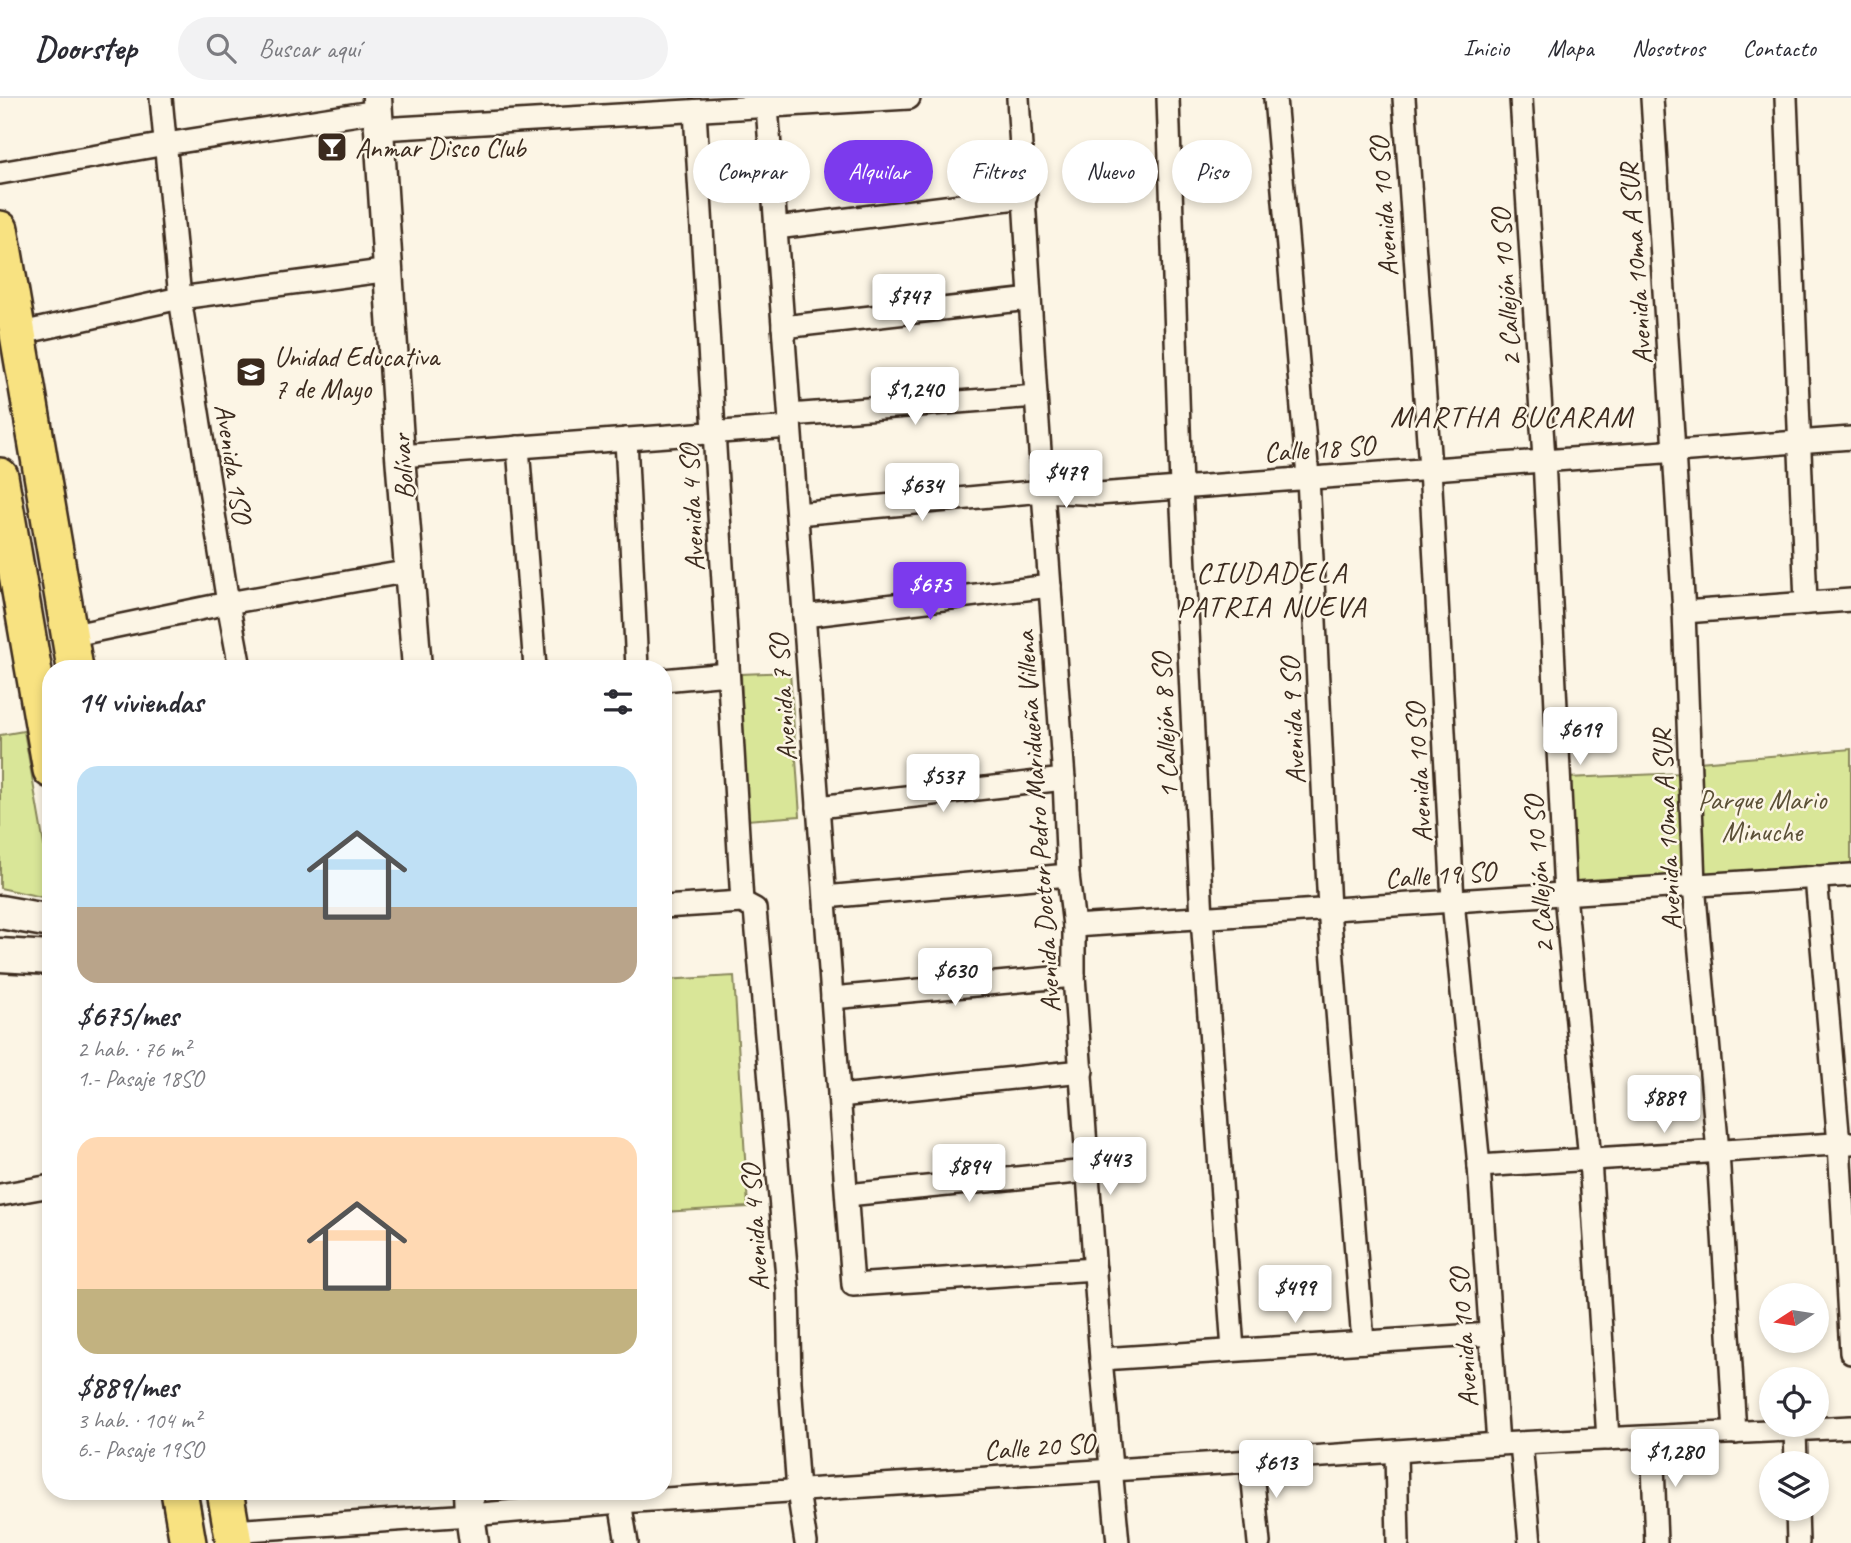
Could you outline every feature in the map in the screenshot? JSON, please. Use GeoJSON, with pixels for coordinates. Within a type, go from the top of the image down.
{"type":"FeatureCollection","features":[{"type":"Feature","properties":{"kind":"main road"},"geometry":{"type":"LineString","coordinates":[[0,229],[72,652]]}},
{"type":"Feature","properties":{"kind":"main road"},"geometry":{"type":"LineString","coordinates":[[1,488],[42,719]]}},
{"type":"Feature","properties":{"kind":"main road"},"geometry":{"type":"LineString","coordinates":[[0,912],[42,919]]}},
{"type":"Feature","properties":{"kind":"main road"},"geometry":{"type":"LineString","coordinates":[[0,955],[42,957]]}},
{"type":"Feature","properties":{"kind":"main road"},"geometry":{"type":"LineString","coordinates":[[181,1500],[188,1543]]}},
{"type":"Feature","properties":{"kind":"main road"},"geometry":{"type":"LineString","coordinates":[[227,1500],[233,1537]]}},
{"type":"Feature","properties":{"kind":"street","name":"Avenida 1SO"},"geometry":{"type":"LineString","coordinates":[[161,98],[180,298],[239,660]]}},
{"type":"Feature","properties":{"kind":"street"},"geometry":{"type":"LineString","coordinates":[[0,173],[166,144],[379,113],[767,106],[909,98]]}},
{"type":"Feature","properties":{"kind":"street","name":"Avenida Doctor Pedro Maridueña Villena"},"geometry":{"type":"LineString","coordinates":[[1018,98],[1021,140]]}},
{"type":"Feature","properties":{"kind":"street","name":"1 Callejón 8 SO"},"geometry":{"type":"LineString","coordinates":[[1168,98],[1181,487],[1202,918],[1233,1350]]}},
{"type":"Feature","properties":{"kind":"street","name":"Avenida 9 SO"},"geometry":{"type":"LineString","coordinates":[[1275,98],[1308,477],[1329,909],[1363,1342]]}},
{"type":"Feature","properties":{"kind":"street","name":"Avenida 10 SO"},"geometry":{"type":"LineString","coordinates":[[1404,98],[1430,468],[1453,901],[1479,1166],[1498,1444]]}},
{"type":"Feature","properties":{"kind":"street","name":"2 Callejón 10 SO"},"geometry":{"type":"LineString","coordinates":[[1521,98],[1544,459],[1565,894],[1590,1160],[1608,1439]]}},
{"type":"Feature","properties":{"kind":"street","name":"Avenida 10ma A SUR"},"geometry":{"type":"LineString","coordinates":[[1652,98],[1684,612],[1694,885],[1718,1152],[1735,1433]]}},
{"type":"Feature","properties":{"kind":"street"},"geometry":{"type":"LineString","coordinates":[[1786,98],[1806,603]]}},
{"type":"Feature","properties":{"kind":"street","name":"Avenida 7 SO"},"geometry":{"type":"LineString","coordinates":[[767,106],[853,1285],[1095,1269]]}},
{"type":"Feature","properties":{"kind":"street","name":"Avenida 4 SO"},"geometry":{"type":"LineString","coordinates":[[684,107],[714,433],[728,674],[748,905],[788,1289],[790,1382],[798,1491],[806,1543]]}},
{"type":"Feature","properties":{"kind":"street","name":"Bolívar"},"geometry":{"type":"LineString","coordinates":[[379,113],[400,456],[416,660]]}},
{"type":"Feature","properties":{"kind":"street"},"geometry":{"type":"LineString","coordinates":[[776,228],[978,203]]}},
{"type":"Feature","properties":{"kind":"street","name":"Avenida Doctor Pedro Maridueña Villena"},"geometry":{"type":"LineString","coordinates":[[1026,203],[1036,396],[1051,586],[1068,875],[1074,926],[1074,976],[1087,1171],[1118,1543]]}},
{"type":"Feature","properties":{"kind":"street"},"geometry":{"type":"LineString","coordinates":[[17,334],[180,298],[390,270]]}},
{"type":"Feature","properties":{"kind":"street"},"geometry":{"type":"LineString","coordinates":[[783,327],[1030,299]]}},
{"type":"Feature","properties":{"kind":"street"},"geometry":{"type":"LineString","coordinates":[[400,456],[714,433],[790,421],[1036,396]]}},
{"type":"Feature","properties":{"kind":"street","name":"Calle 18 SO"},"geometry":{"type":"LineString","coordinates":[[797,514],[1043,491],[1098,494],[1851,438]]}},
{"type":"Feature","properties":{"kind":"street"},"geometry":{"type":"LineString","coordinates":[[626,439],[637,660]]}},
{"type":"Feature","properties":{"kind":"street"},"geometry":{"type":"LineString","coordinates":[[518,447],[534,660]]}},
{"type":"Feature","properties":{"kind":"street"},"geometry":{"type":"LineString","coordinates":[[72,652],[228,603],[410,570]]}},
{"type":"Feature","properties":{"kind":"street"},"geometry":{"type":"LineString","coordinates":[[804,616],[1051,586]]}},
{"type":"Feature","properties":{"kind":"street"},"geometry":{"type":"LineString","coordinates":[[1684,612],[1851,600]]}},
{"type":"Feature","properties":{"kind":"street"},"geometry":{"type":"LineString","coordinates":[[672,679],[728,674]]}},
{"type":"Feature","properties":{"kind":"street"},"geometry":{"type":"LineString","coordinates":[[818,807],[1063,779]]}},
{"type":"Feature","properties":{"kind":"street"},"geometry":{"type":"LineString","coordinates":[[825,897],[1068,875]]}},
{"type":"Feature","properties":{"kind":"street","name":"Calle 19 SO"},"geometry":{"type":"LineString","coordinates":[[1074,926],[1851,875]]}},
{"type":"Feature","properties":{"kind":"street"},"geometry":{"type":"LineString","coordinates":[[1816,877],[1845,1144],[1851,1353]]}},
{"type":"Feature","properties":{"kind":"street"},"geometry":{"type":"LineString","coordinates":[[672,907],[748,905]]}},
{"type":"Feature","properties":{"kind":"street"},"geometry":{"type":"LineString","coordinates":[[832,998],[1074,976]]}},
{"type":"Feature","properties":{"kind":"street"},"geometry":{"type":"LineString","coordinates":[[839,1096],[1082,1071]]}},
{"type":"Feature","properties":{"kind":"street"},"geometry":{"type":"LineString","coordinates":[[1479,1166],[1845,1144]]}},
{"type":"Feature","properties":{"kind":"street"},"geometry":{"type":"LineString","coordinates":[[847,1195],[1087,1171]]}},
{"type":"Feature","properties":{"kind":"street"},"geometry":{"type":"LineString","coordinates":[[0,1195],[42,1188]]}},
{"type":"Feature","properties":{"kind":"street"},"geometry":{"type":"LineString","coordinates":[[1101,1359],[1491,1334]]}},
{"type":"Feature","properties":{"kind":"street","name":"Calle 20 SO"},"geometry":{"type":"LineString","coordinates":[[1829,1428],[1851,1427]]}},
{"type":"Feature","properties":{"kind":"street","name":"Calle 20 SO"},"geometry":{"type":"LineString","coordinates":[[672,1499],[1498,1444],[1759,1432]]}},
{"type":"Feature","properties":{"kind":"street"},"geometry":{"type":"LineString","coordinates":[[1652,1437],[1656,1543]]}},
{"type":"Feature","properties":{"kind":"street"},"geometry":{"type":"LineString","coordinates":[[1521,1443],[1530,1543]]}},
{"type":"Feature","properties":{"kind":"street"},"geometry":{"type":"LineString","coordinates":[[1395,1452],[1398,1543]]}},
{"type":"Feature","properties":{"kind":"street"},"geometry":{"type":"LineString","coordinates":[[1251,1461],[1259,1543]]}},
{"type":"Feature","properties":{"kind":"street","name":"Calle 20 SO"},"geometry":{"type":"LineString","coordinates":[[233,1537],[469,1503],[652,1500]]}},
{"type":"Feature","properties":{"kind":"street"},"geometry":{"type":"LineString","coordinates":[[620,1502],[627,1543]]}},
{"type":"Feature","properties":{"kind":"street"},"geometry":{"type":"LineString","coordinates":[[469,1503],[474,1543]]}},
{"type":"Feature","properties":{"kind":"street"},"geometry":{"type":"LineString","coordinates":[[1797,1521],[1798,1543]]}},
{"type":"Feature","properties":{"kind":"green space"},"geometry":{"type":"Polygon","coordinates":[[[790,672],[800,816],[747,820],[741,674],[790,672]]]}},
{"type":"Feature","properties":{"kind":"green space"},"geometry":{"type":"Polygon","coordinates":[[[24,731],[42,834],[42,897],[0,888],[0,735],[24,731]]]}},
{"type":"Feature","properties":{"kind":"green space","name":"Parque Mario Minuche"},"geometry":{"type":"Polygon","coordinates":[[[1851,749],[1851,866],[1701,878],[1699,762],[1851,749]]]}},
{"type":"Feature","properties":{"kind":"green space"},"geometry":{"type":"Polygon","coordinates":[[[1684,773],[1688,877],[1574,886],[1567,778],[1684,773]]]}},
{"type":"Feature","properties":{"kind":"green space"},"geometry":{"type":"Polygon","coordinates":[[[734,976],[748,1207],[672,1211],[672,979],[734,976]]]}},
{"type":"Feature","properties":{"kind":"place","name":"Anmar Disco Club"},"geometry":{"type":"Point","coordinates":[332,147]}},
{"type":"Feature","properties":{"kind":"place","name":"Unidad Educativa 7 de Mayo"},"geometry":{"type":"Point","coordinates":[251,372]}},
{"type":"Feature","properties":{"kind":"district","name":"MARTHA BUCARAM"},"geometry":{"type":"Point","coordinates":[1512,416]}},
{"type":"Feature","properties":{"kind":"district","name":"CIUDADELA PATRIA NUEVA"},"geometry":{"type":"Point","coordinates":[1272,589]}}]}
